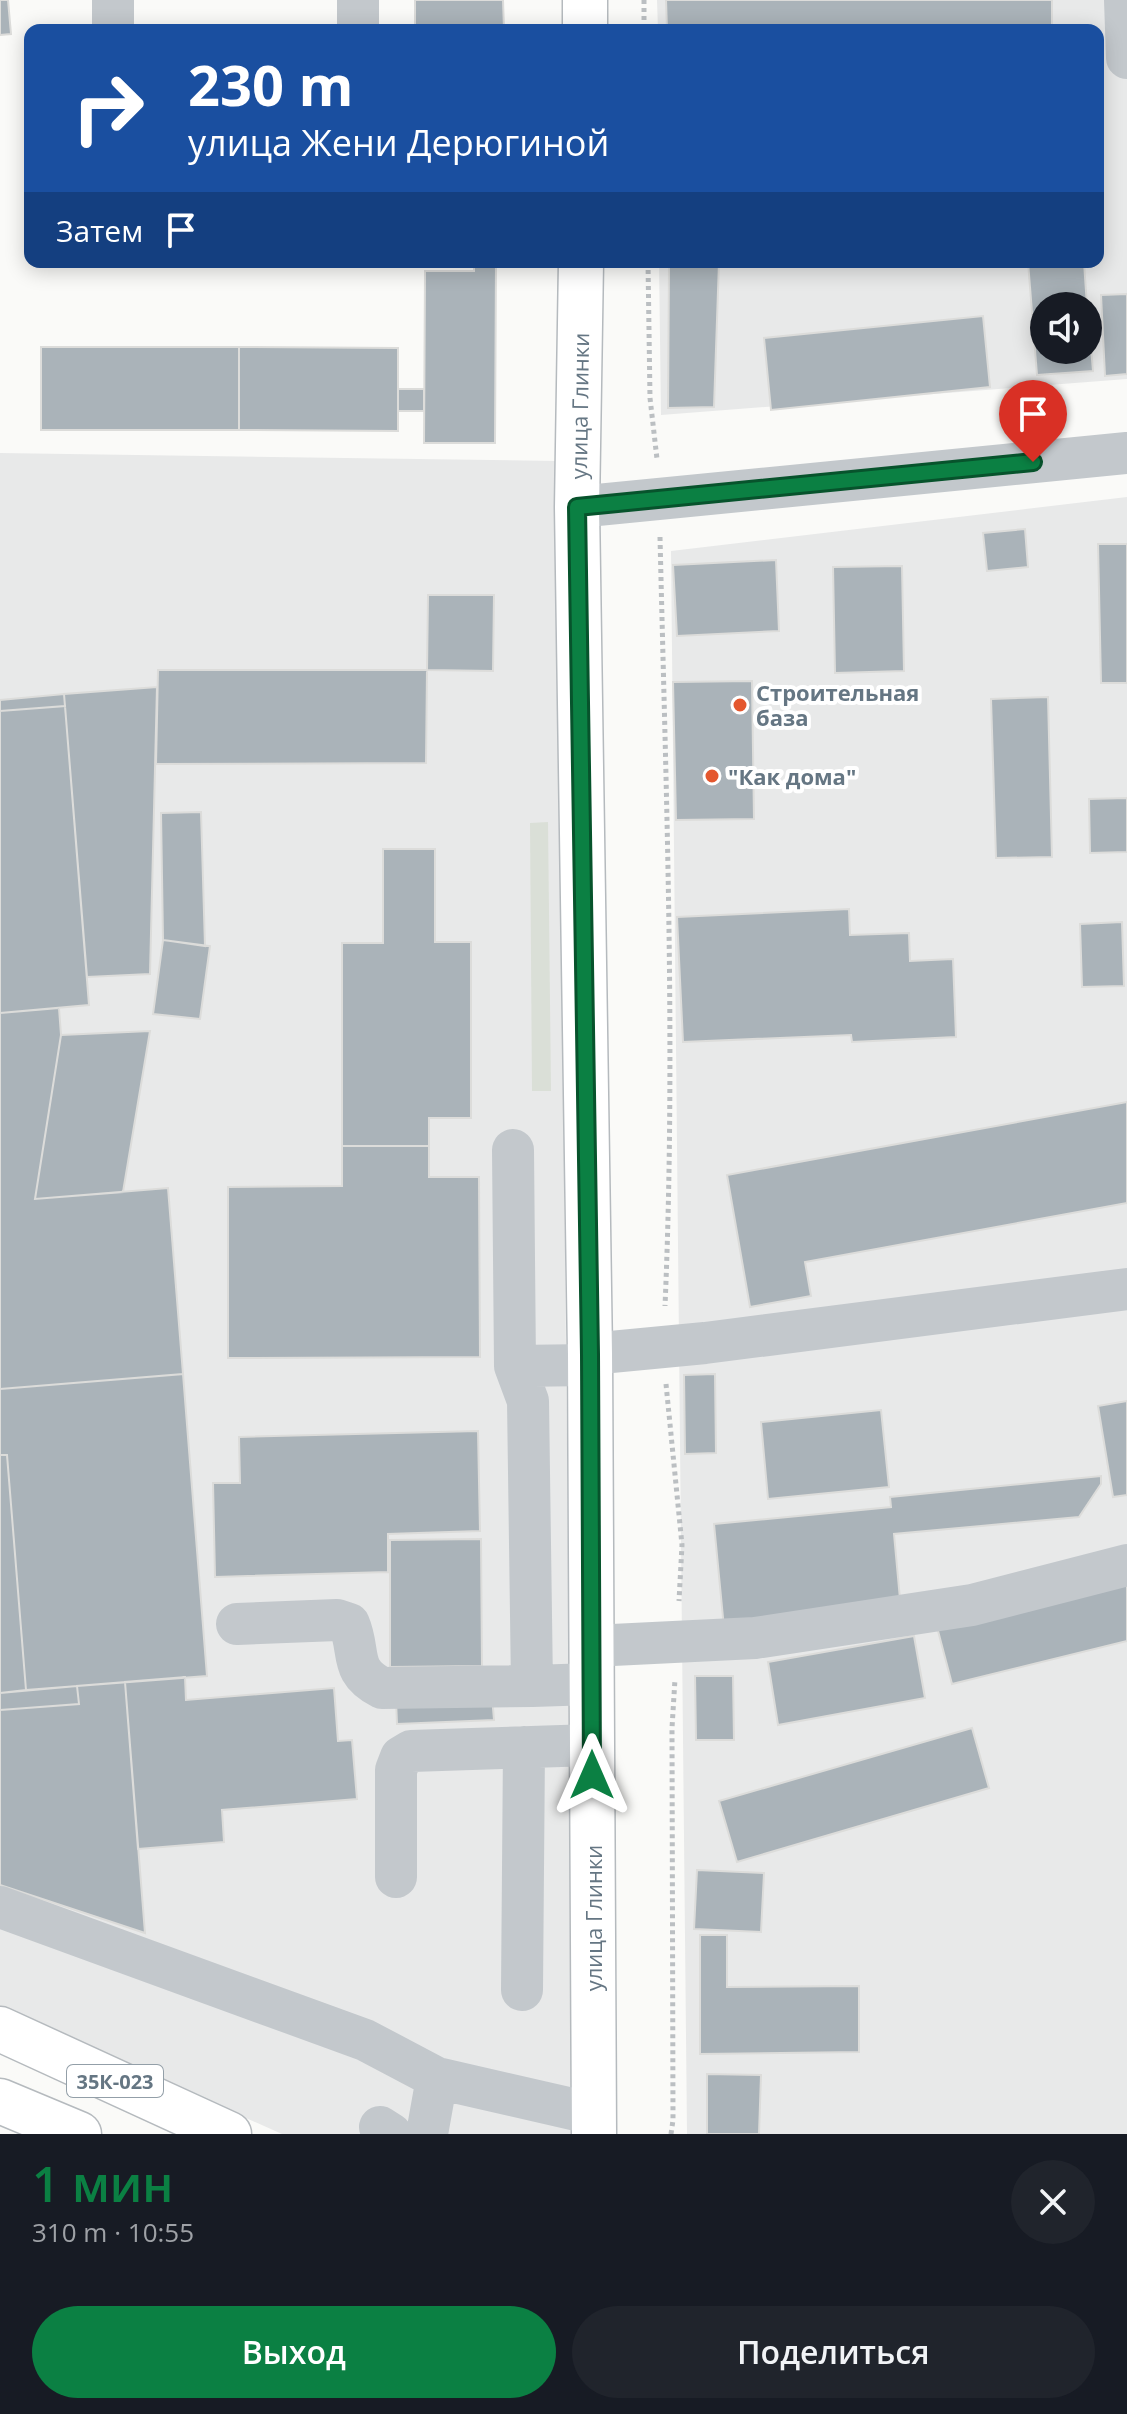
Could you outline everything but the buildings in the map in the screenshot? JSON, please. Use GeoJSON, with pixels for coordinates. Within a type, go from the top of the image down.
{"type":"FeatureCollection","features":[{"type":"Feature","properties":{"kind":"main road"},"geometry":{"type":"LineString","coordinates":[[585,0],[585,24]]}},
{"type":"Feature","properties":{"kind":"main road","name":"улица Глинки"},"geometry":{"type":"LineString","coordinates":[[581,268],[577,507],[590,1360],[594,2124]]}},
{"type":"Feature","properties":{"kind":"main road","name":"35К-023"},"geometry":{"type":"LineString","coordinates":[[0,2029],[229,2134]]}},
{"type":"Feature","properties":{"kind":"main road","name":"35К-023"},"geometry":{"type":"LineString","coordinates":[[10,2113],[79,2134]]}},
{"type":"Feature","properties":{"kind":"street"},"geometry":{"type":"LineString","coordinates":[[113,0],[113,24]]}},
{"type":"Feature","properties":{"kind":"street"},"geometry":{"type":"LineString","coordinates":[[358,0],[358,24]]}},
{"type":"Feature","properties":{"kind":"street"},"geometry":{"type":"LineString","coordinates":[[1125,0],[1127,58]]}},
{"type":"Feature","properties":{"kind":"street"},"geometry":{"type":"LineString","coordinates":[[577,507],[1127,453]]}},
{"type":"Feature","properties":{"kind":"street"},"geometry":{"type":"LineString","coordinates":[[513,1150],[515,1366],[528,1401],[532,1686]]}},
{"type":"Feature","properties":{"kind":"street"},"geometry":{"type":"LineString","coordinates":[[515,1366],[590,1360],[663,1347],[1127,1289]]}},
{"type":"Feature","properties":{"kind":"street"},"geometry":{"type":"LineString","coordinates":[[237,1624],[337,1620],[349,1624],[354,1635],[359,1669],[382,1688],[532,1686],[592,1665],[972,1605],[1127,1565]]}},
{"type":"Feature","properties":{"kind":"street"},"geometry":{"type":"LineString","coordinates":[[396,1877],[396,1770],[401,1757],[411,1751],[592,1745]]}},
{"type":"Feature","properties":{"kind":"street"},"geometry":{"type":"LineString","coordinates":[[522,1990],[524,1747]]}},
{"type":"Feature","properties":{"kind":"street"},"geometry":{"type":"LineString","coordinates":[[0,1907],[365,2040],[437,2078],[594,2124]]}},
{"type":"Feature","properties":{"kind":"street"},"geometry":{"type":"LineString","coordinates":[[427,2134],[437,2078]]}},
{"type":"Feature","properties":{"kind":"path"},"geometry":{"type":"LineString","coordinates":[[644,0],[644,24]]}},
{"type":"Feature","properties":{"kind":"path"},"geometry":{"type":"LineString","coordinates":[[648,268],[650,398],[659,499],[671,1023],[669,1212],[663,1347],[682,1545],[678,1606]]}},
{"type":"Feature","properties":{"kind":"path"},"geometry":{"type":"LineString","coordinates":[[671,2134],[672,1728],[675,1667]]}},
{"type":"Feature","properties":{"kind":"shaded area"},"geometry":{"type":"Polygon","coordinates":[[[657,0],[1127,0],[1127,379],[661,415],[659,268],[1104,268],[1104,24],[658,24],[657,0]]]}},
{"type":"Feature","properties":{"kind":"shaded area"},"geometry":{"type":"Polygon","coordinates":[[[0,453],[557,461],[574,2134],[282,2134],[0,2008],[0,453]]]}},
{"type":"Feature","properties":{"kind":"shaded area"},"geometry":{"type":"Polygon","coordinates":[[[1127,497],[1127,2134],[687,2134],[671,551],[1127,497]]]}},
{"type":"Feature","properties":{"kind":"shaded area"},"geometry":{"type":"Polygon","coordinates":[[[548,822],[551,1091],[532,1091],[530,823],[548,822]]]}},
{"type":"Feature","properties":{"kind":"place","name":"Строительная база"},"geometry":{"type":"Point","coordinates":[740,705]}},
{"type":"Feature","properties":{"kind":"place","name":"\"Как дома\""},"geometry":{"type":"Point","coordinates":[712,776]}},
{"type":"Feature","properties":{"kind":"route"},"geometry":{"type":"LineString","coordinates":[[592,1775],[590,1354],[577,507],[1033,462]]}}]}
